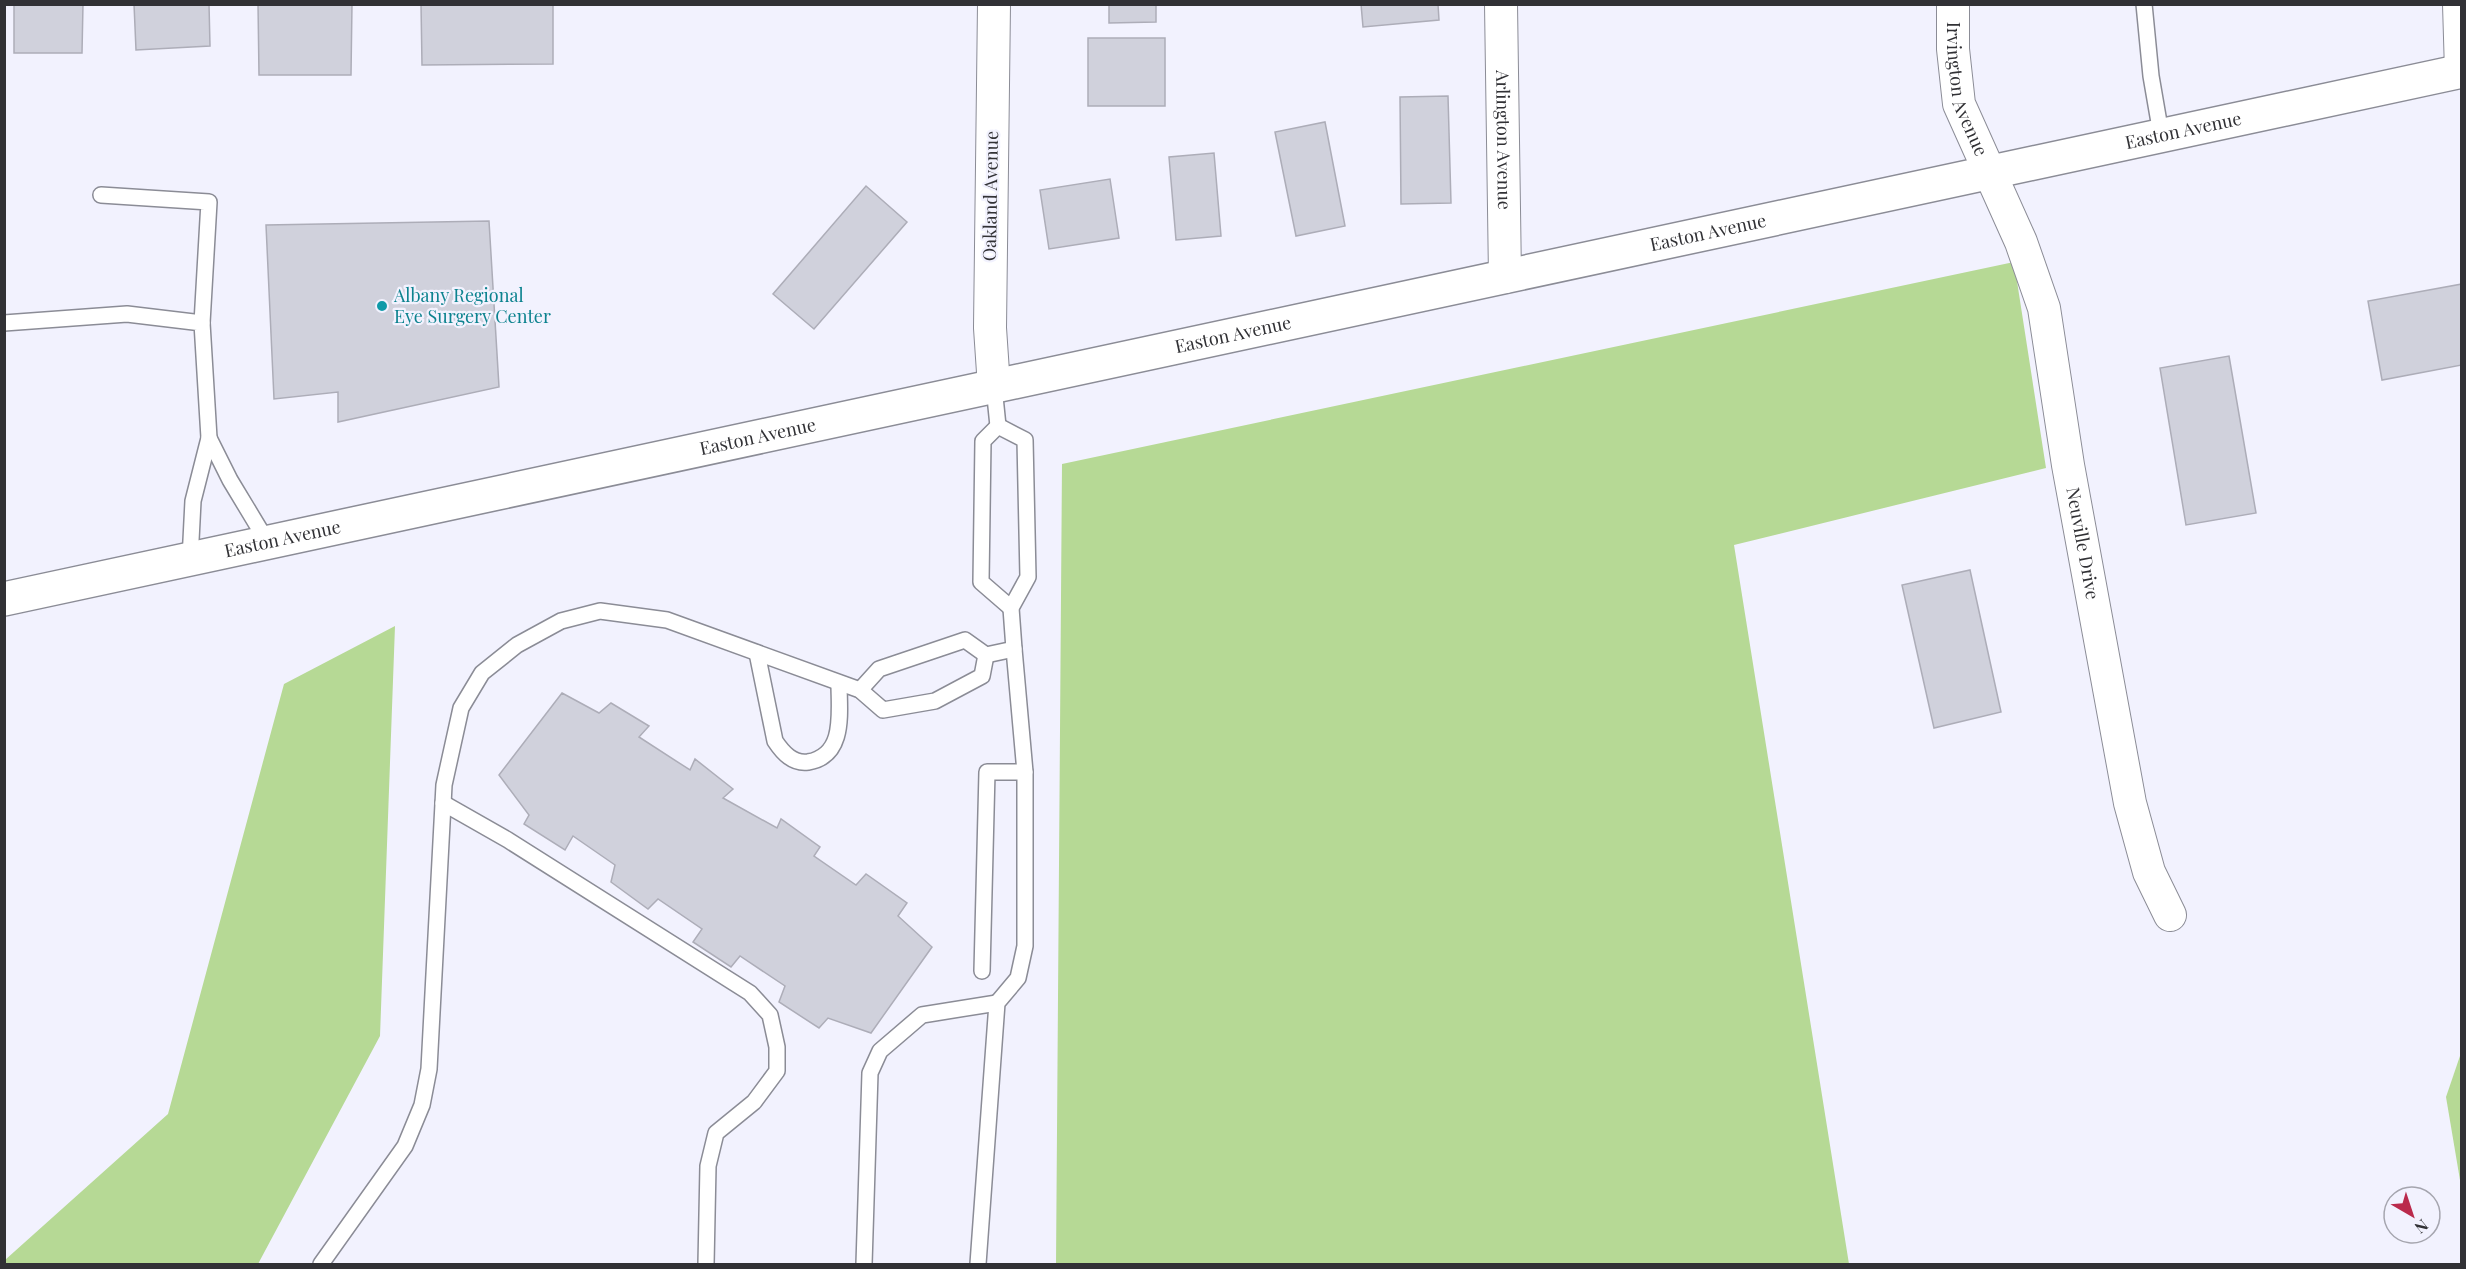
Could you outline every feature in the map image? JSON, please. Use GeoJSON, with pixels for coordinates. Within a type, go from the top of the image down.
{"type":"FeatureCollection","features":[{"type":"Feature","properties":{"kind":"main road","name":"Easton Avenue"},"geometry":{"type":"LineString","coordinates":[[4,599],[2461,71]]}},
{"type":"Feature","properties":{"kind":"street","name":"Oakland Avenue"},"geometry":{"type":"LineString","coordinates":[[994,4],[990,328],[994,387]]}},
{"type":"Feature","properties":{"kind":"street","name":"Arlington Avenue"},"geometry":{"type":"LineString","coordinates":[[1501,4],[1505,277]]}},
{"type":"Feature","properties":{"kind":"street","name":"Irvington Avenue"},"geometry":{"type":"LineString","coordinates":[[1953,4],[1953,49],[1959,104],[1989,172]]}},
{"type":"Feature","properties":{"kind":"street"},"geometry":{"type":"LineString","coordinates":[[2459,4],[2461,71]]}},
{"type":"Feature","properties":{"kind":"street","name":"Neuville Drive"},"geometry":{"type":"LineString","coordinates":[[1989,172],[2021,242],[2044,308],[2068,465],[2130,803],[2149,872],[2170,915]]}},
{"type":"Feature","properties":{"kind":"lane"},"geometry":{"type":"LineString","coordinates":[[2144,4],[2151,76],[2161,134]]}},
{"type":"Feature","properties":{"kind":"lane"},"geometry":{"type":"LineString","coordinates":[[101,195],[208,202],[202,323],[209,438],[194,501],[190,560]]}},
{"type":"Feature","properties":{"kind":"lane"},"geometry":{"type":"LineString","coordinates":[[4,323],[127,314],[202,323]]}},
{"type":"Feature","properties":{"kind":"lane"},"geometry":{"type":"LineString","coordinates":[[994,387],[999,426]]}},
{"type":"Feature","properties":{"kind":"lane"},"geometry":{"type":"LineString","coordinates":[[978,1264],[997,1003],[1018,978],[1025,946],[1025,772],[1011,608],[1028,577],[1025,440],[999,426]]}},
{"type":"Feature","properties":{"kind":"lane"},"geometry":{"type":"LineString","coordinates":[[999,426],[983,441],[981,582],[1011,608]]}},
{"type":"Feature","properties":{"kind":"lane"},"geometry":{"type":"LineString","coordinates":[[209,438],[230,480],[268,543]]}},
{"type":"Feature","properties":{"kind":"lane"},"geometry":{"type":"LineString","coordinates":[[321,1264],[405,1146],[422,1105],[429,1069],[444,785],[461,708],[482,673],[517,645],[561,621],[600,610],[667,620],[860,690],[883,710],[935,701],[982,676],[986,655]]}},
{"type":"Feature","properties":{"kind":"lane"},"geometry":{"type":"LineString","coordinates":[[860,690],[879,669],[964,640],[986,655],[1014,648]]}},
{"type":"Feature","properties":{"kind":"lane"},"geometry":{"type":"LineString","coordinates":[[757,653],[775,741],[783,753],[800,763],[820,760],[834,747],[839,727],[839,683]]}},
{"type":"Feature","properties":{"kind":"lane"},"geometry":{"type":"LineString","coordinates":[[982,971],[987,772],[1025,772]]}},
{"type":"Feature","properties":{"kind":"lane"},"geometry":{"type":"LineString","coordinates":[[442,803],[508,840],[750,993],[770,1015],[777,1047],[777,1071],[754,1102],[716,1133],[708,1166],[706,1264]]}},
{"type":"Feature","properties":{"kind":"lane"},"geometry":{"type":"LineString","coordinates":[[864,1264],[870,1073],[880,1051],[922,1016],[997,1003]]}},
{"type":"Feature","properties":{"kind":"green space"},"geometry":{"type":"Polygon","coordinates":[[[2014,262],[2046,468],[1734,545],[1849,1264],[1056,1264],[1062,464],[2014,262]]]}},
{"type":"Feature","properties":{"kind":"green space"},"geometry":{"type":"Polygon","coordinates":[[[395,626],[380,1036],[258,1264],[5,1264],[5,1260],[168,1114],[284,684],[395,626]]]}},
{"type":"Feature","properties":{"kind":"green space"},"geometry":{"type":"Polygon","coordinates":[[[2461,1053],[2461,1186],[2446,1097],[2461,1053]]]}},
{"type":"Feature","properties":{"kind":"building"},"geometry":{"type":"Polygon","coordinates":[[[14,4],[83,4],[82,53],[14,53],[14,4]]]}},
{"type":"Feature","properties":{"kind":"building"},"geometry":{"type":"Polygon","coordinates":[[[134,4],[209,4],[210,46],[136,50],[134,4]]]}},
{"type":"Feature","properties":{"kind":"building"},"geometry":{"type":"Polygon","coordinates":[[[258,4],[352,4],[351,75],[259,75],[258,4]]]}},
{"type":"Feature","properties":{"kind":"building"},"geometry":{"type":"Polygon","coordinates":[[[421,4],[553,4],[553,64],[422,65],[421,4]]]}},
{"type":"Feature","properties":{"kind":"building"},"geometry":{"type":"Polygon","coordinates":[[[1109,4],[1156,4],[1156,22],[1109,23],[1109,4]]]}},
{"type":"Feature","properties":{"kind":"building"},"geometry":{"type":"Polygon","coordinates":[[[1361,4],[1438,4],[1439,20],[1363,27],[1361,4]]]}},
{"type":"Feature","properties":{"kind":"building"},"geometry":{"type":"Polygon","coordinates":[[[1088,38],[1165,38],[1165,106],[1088,106],[1088,38]]]}},
{"type":"Feature","properties":{"kind":"building"},"geometry":{"type":"Polygon","coordinates":[[[1448,96],[1451,203],[1401,204],[1400,97],[1448,96]]]}},
{"type":"Feature","properties":{"kind":"building"},"geometry":{"type":"Polygon","coordinates":[[[1325,122],[1345,226],[1296,236],[1275,132],[1325,122]]]}},
{"type":"Feature","properties":{"kind":"building"},"geometry":{"type":"Polygon","coordinates":[[[1214,153],[1221,236],[1176,240],[1169,157],[1214,153]]]}},
{"type":"Feature","properties":{"kind":"building"},"geometry":{"type":"Polygon","coordinates":[[[1110,179],[1119,238],[1049,249],[1040,190],[1110,179]]]}},
{"type":"Feature","properties":{"kind":"building"},"geometry":{"type":"Polygon","coordinates":[[[866,186],[907,222],[814,329],[773,294],[866,186]]]}},
{"type":"Feature","properties":{"kind":"building","name":"Albany Regional Eye Surgery Center"},"geometry":{"type":"Polygon","coordinates":[[[489,221],[499,387],[338,422],[338,392],[274,399],[266,225],[489,221]]]}},
{"type":"Feature","properties":{"kind":"building"},"geometry":{"type":"Polygon","coordinates":[[[2462,284],[2462,365],[2382,380],[2368,301],[2462,284]]]}},
{"type":"Feature","properties":{"kind":"building"},"geometry":{"type":"Polygon","coordinates":[[[2229,356],[2256,513],[2186,525],[2160,368],[2229,356]]]}},
{"type":"Feature","properties":{"kind":"building"},"geometry":{"type":"Polygon","coordinates":[[[1970,570],[2001,712],[1934,728],[1902,585],[1970,570]]]}},
{"type":"Feature","properties":{"kind":"building"},"geometry":{"type":"Polygon","coordinates":[[[562,693],[599,713],[611,703],[649,726],[639,737],[690,770],[695,759],[733,789],[723,798],[777,828],[781,819],[820,847],[814,856],[856,885],[866,874],[907,903],[898,916],[932,947],[871,1033],[828,1018],[819,1028],[779,1002],[785,986],[740,956],[731,967],[693,942],[702,929],[658,899],[648,909],[611,882],[615,865],[573,836],[565,850],[524,824],[529,815],[499,775],[562,693]]]}},
{"type":"Feature","properties":{"kind":"place","name":"Albany Regional Eye Surgery Center"},"geometry":{"type":"Point","coordinates":[382,306]}}]}
